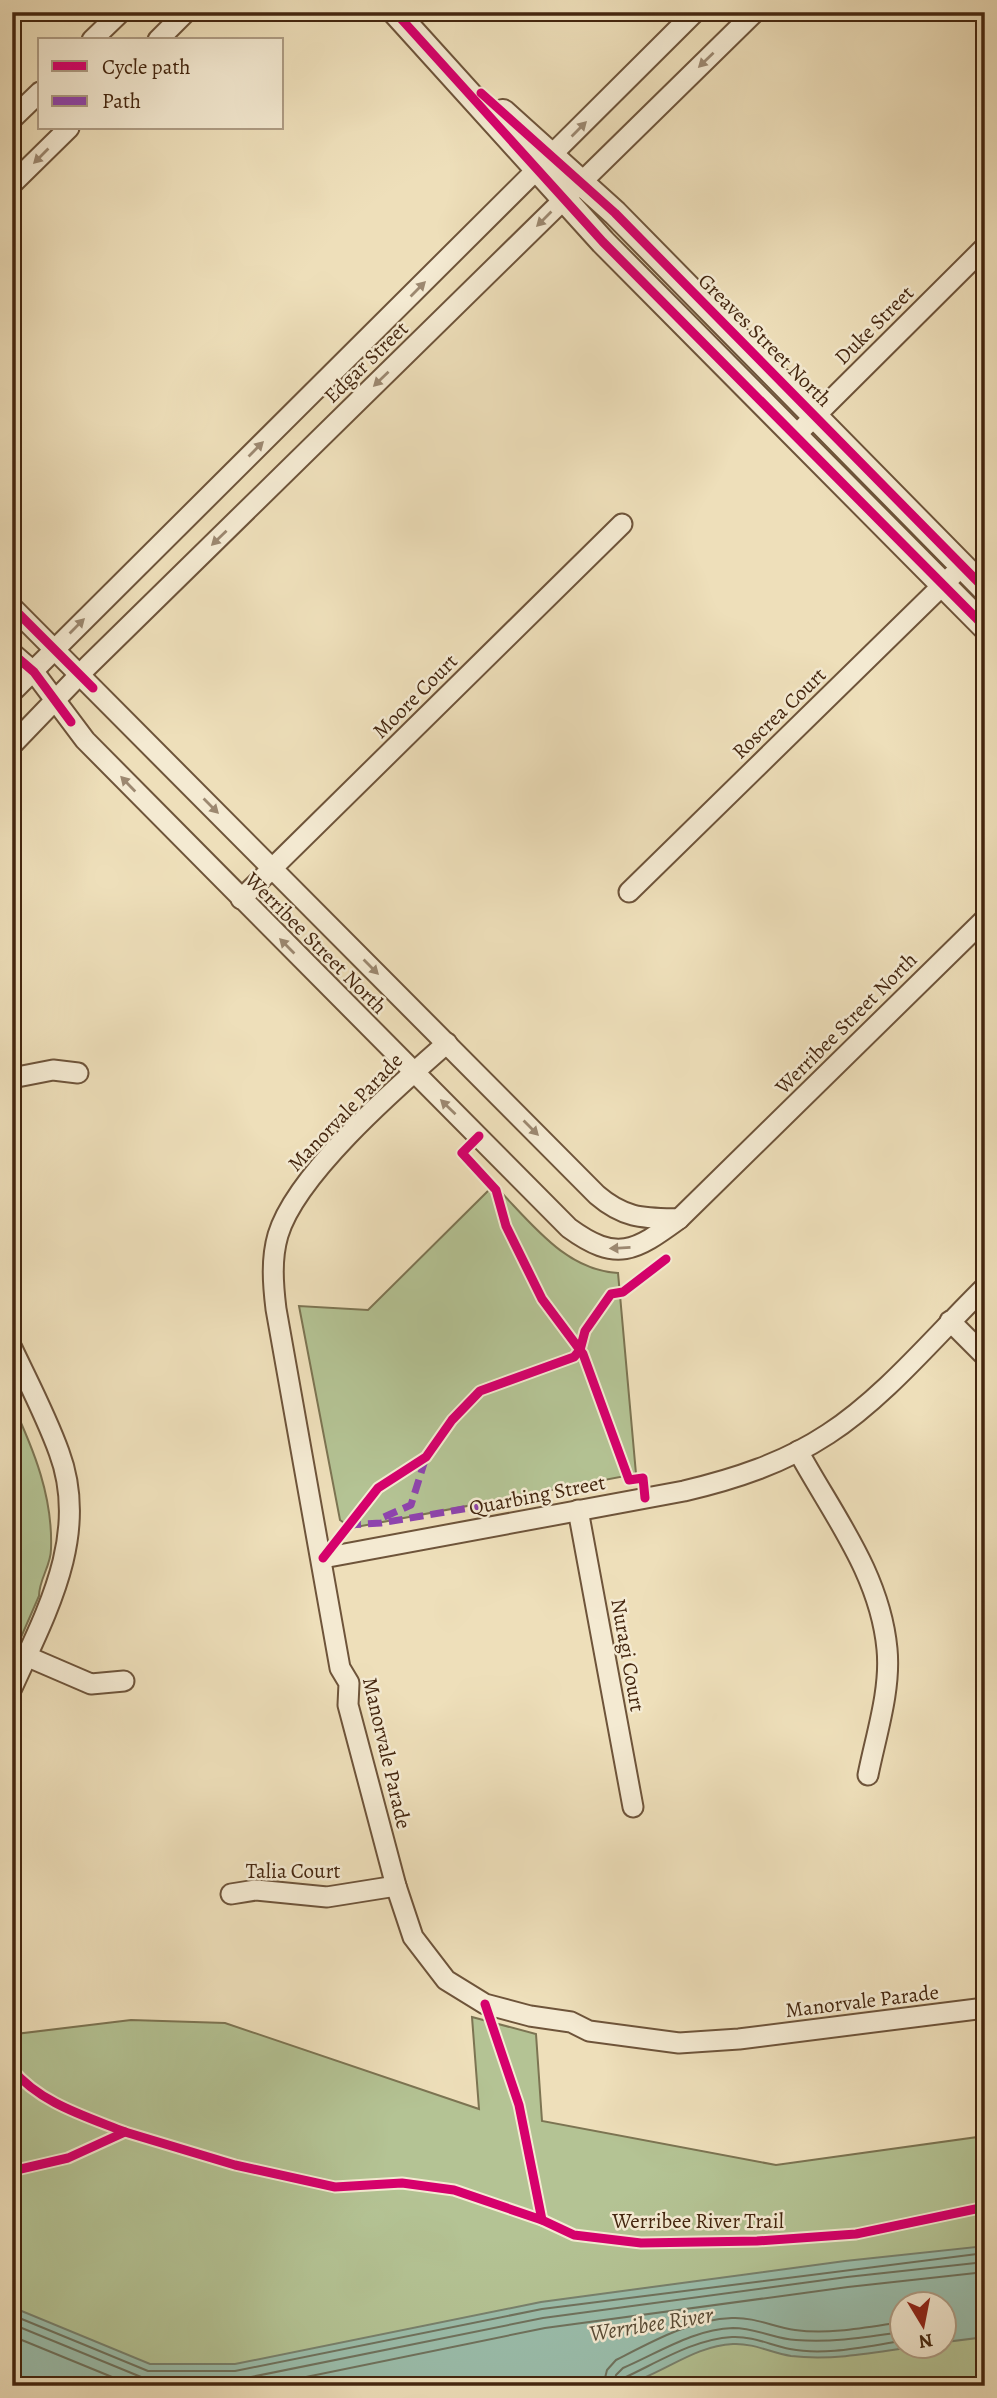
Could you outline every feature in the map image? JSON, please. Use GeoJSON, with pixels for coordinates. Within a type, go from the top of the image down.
{"type":"FeatureCollection","features":[{"type":"Feature","properties":{"kind":"street"},"geometry":{"type":"LineString","coordinates":[[94,38],[121,12]]}},
{"type":"Feature","properties":{"kind":"street"},"geometry":{"type":"LineString","coordinates":[[160,38],[186,12]]}},
{"type":"Feature","properties":{"kind":"street","name":"Greaves Street North"},"geometry":{"type":"LineString","coordinates":[[395,12],[545,163],[564,199],[985,627]]}},
{"type":"Feature","properties":{"kind":"street","name":"Edgar Street"},"geometry":{"type":"LineString","coordinates":[[12,692],[695,12]]}},
{"type":"Feature","properties":{"kind":"street","name":"Edgar Street"},"geometry":{"type":"LineString","coordinates":[[12,745],[754,12]]}},
{"type":"Feature","properties":{"kind":"street"},"geometry":{"type":"LineString","coordinates":[[12,119],[38,94]]}},
{"type":"Feature","properties":{"kind":"street"},"geometry":{"type":"LineString","coordinates":[[12,184],[67,130]]}},
{"type":"Feature","properties":{"kind":"street","name":"Greaves Street North"},"geometry":{"type":"LineString","coordinates":[[545,163],[581,180],[985,589]]}},
{"type":"Feature","properties":{"kind":"street","name":"Duke Street"},"geometry":{"type":"LineString","coordinates":[[796,435],[985,247]]}},
{"type":"Feature","properties":{"kind":"street","name":"Moore Court"},"geometry":{"type":"LineString","coordinates":[[241,899],[622,524]]}},
{"type":"Feature","properties":{"kind":"street","name":"Roscrea Court"},"geometry":{"type":"LineString","coordinates":[[629,892],[962,566]]}},
{"type":"Feature","properties":{"kind":"street","name":"Werribee Street North"},"geometry":{"type":"LineString","coordinates":[[12,607],[615,1211],[639,1218],[679,1219]]}},
{"type":"Feature","properties":{"kind":"street","name":"Werribee Street North"},"geometry":{"type":"LineString","coordinates":[[12,653],[34,672],[85,740],[413,1073],[569,1228],[589,1243],[620,1250],[642,1245],[679,1219],[985,919]]}},
{"type":"Feature","properties":{"kind":"street","name":"Manorvale Parade"},"geometry":{"type":"LineString","coordinates":[[447,1043],[413,1073],[300,1190],[278,1234],[274,1256],[276,1309],[341,1668],[349,1684],[349,1713],[396,1886],[414,1937],[446,1980],[485,2004],[530,2017],[571,2022],[589,2031],[667,2041],[707,2042],[985,2008]]}},
{"type":"Feature","properties":{"kind":"street"},"geometry":{"type":"LineString","coordinates":[[12,1077],[53,1070],[78,1073]]}},
{"type":"Feature","properties":{"kind":"street","name":"Quarbing Street"},"geometry":{"type":"LineString","coordinates":[[323,1558],[744,1476],[798,1451],[848,1420],[985,1287]]}},
{"type":"Feature","properties":{"kind":"street"},"geometry":{"type":"LineString","coordinates":[[950,1321],[985,1356]]}},
{"type":"Feature","properties":{"kind":"street"},"geometry":{"type":"LineString","coordinates":[[12,1348],[59,1452],[70,1507],[63,1568],[12,1688]]}},
{"type":"Feature","properties":{"kind":"street"},"geometry":{"type":"LineString","coordinates":[[798,1451],[864,1567],[878,1603],[887,1650],[886,1677],[868,1775]]}},
{"type":"Feature","properties":{"kind":"street","name":"Nuragi Court"},"geometry":{"type":"LineString","coordinates":[[579,1510],[633,1807]]}},
{"type":"Feature","properties":{"kind":"street"},"geometry":{"type":"LineString","coordinates":[[26,1656],[91,1684],[124,1681]]}},
{"type":"Feature","properties":{"kind":"street","name":"Talia Court"},"geometry":{"type":"LineString","coordinates":[[231,1894],[257,1890],[327,1897],[396,1886]]}},
{"type":"Feature","properties":{"kind":"shaded area"},"geometry":{"type":"Polygon","coordinates":[[[494,1185],[535,1228],[565,1253],[599,1270],[618,1273],[636,1474],[351,1528],[340,1520],[299,1306],[368,1310],[494,1185]]]}},
{"type":"Feature","properties":{"kind":"shaded area"},"geometry":{"type":"Polygon","coordinates":[[[12,1403],[28,1438],[45,1492],[51,1549],[39,1596],[12,1658],[12,1403]]]}},
{"type":"Feature","properties":{"kind":"shaded area"},"geometry":{"type":"Polygon","coordinates":[[[472,2017],[536,2034],[542,2121],[776,2165],[985,2136],[985,2386],[12,2386],[12,2040],[16,2040],[16,2034],[131,2020],[225,2023],[479,2109],[472,2017]]]}},
{"type":"Feature","properties":{"kind":"water","name":"Werribee River"},"geometry":{"type":"Polygon","coordinates":[[[985,2246],[985,2337],[958,2340],[958,2290],[888,2290],[888,2350],[807,2357],[784,2355],[748,2345],[717,2346],[688,2356],[646,2377],[617,2386],[12,2386],[12,2307],[150,2364],[235,2364],[541,2302],[845,2261],[985,2246]]]}},
{"type":"Feature","properties":{"kind":"marked path"},"geometry":{"type":"LineString","coordinates":[[384,1517],[411,1505],[426,1457]]}},
{"type":"Feature","properties":{"kind":"marked path"},"geometry":{"type":"LineString","coordinates":[[347,1525],[381,1523],[599,1486]]}},
{"type":"Feature","properties":{"kind":"cycle path"},"geometry":{"type":"LineString","coordinates":[[395,12],[603,242],[985,627]]}},
{"type":"Feature","properties":{"kind":"cycle path"},"geometry":{"type":"LineString","coordinates":[[481,93],[615,213],[985,589]]}},
{"type":"Feature","properties":{"kind":"cycle path"},"geometry":{"type":"LineString","coordinates":[[12,607],[93,688]]}},
{"type":"Feature","properties":{"kind":"cycle path"},"geometry":{"type":"LineString","coordinates":[[12,653],[34,672],[71,722]]}},
{"type":"Feature","properties":{"kind":"cycle path"},"geometry":{"type":"LineString","coordinates":[[479,1136],[462,1153],[496,1190],[506,1226],[542,1299],[583,1354],[629,1480],[643,1478],[645,1498]]}},
{"type":"Feature","properties":{"kind":"cycle path"},"geometry":{"type":"LineString","coordinates":[[323,1558],[378,1488],[426,1457],[452,1420],[480,1391],[574,1357],[580,1350],[585,1331],[611,1294],[623,1292],[666,1259]]}},
{"type":"Feature","properties":{"kind":"cycle path"},"geometry":{"type":"LineString","coordinates":[[485,2004],[519,2105],[542,2220]]}},
{"type":"Feature","properties":{"kind":"cycle path"},"geometry":{"type":"LineString","coordinates":[[12,2069],[23,2081],[50,2100],[125,2132]]}},
{"type":"Feature","properties":{"kind":"cycle path","name":"Werribee River Trail"},"geometry":{"type":"LineString","coordinates":[[12,2171],[68,2158],[125,2132],[235,2165],[335,2187],[402,2183],[454,2190],[542,2220],[574,2235],[641,2243],[757,2241],[856,2234],[985,2207]]}}]}
